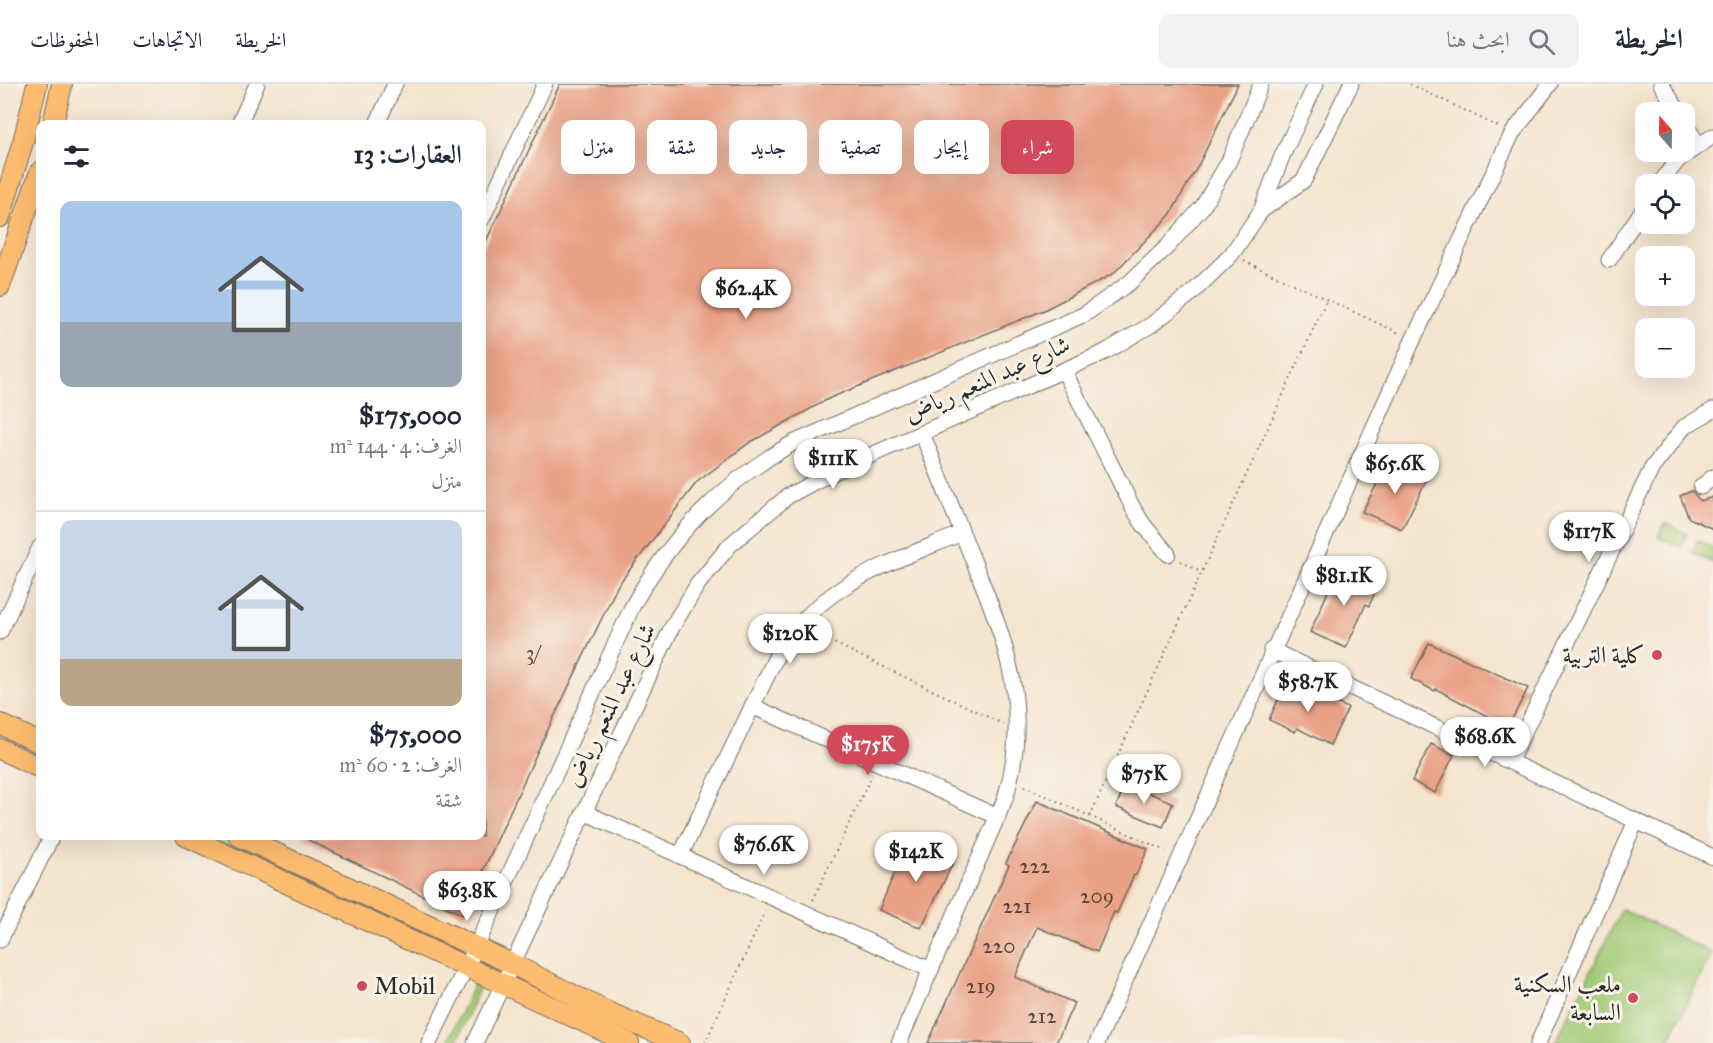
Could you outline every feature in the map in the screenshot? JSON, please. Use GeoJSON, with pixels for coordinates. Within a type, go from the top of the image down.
{"type":"FeatureCollection","features":[{"type":"Feature","properties":{"kind":"main road"},"geometry":{"type":"LineString","coordinates":[[0,217],[23,142],[37,84]]}},
{"type":"Feature","properties":{"kind":"main road"},"geometry":{"type":"LineString","coordinates":[[54,120],[62,84]]}},
{"type":"Feature","properties":{"kind":"main road"},"geometry":{"type":"LineString","coordinates":[[0,286],[36,183]]}},
{"type":"Feature","properties":{"kind":"main road"},"geometry":{"type":"LineString","coordinates":[[0,724],[36,741]]}},
{"type":"Feature","properties":{"kind":"main road"},"geometry":{"type":"LineString","coordinates":[[0,749],[36,766]]}},
{"type":"Feature","properties":{"kind":"main road"},"geometry":{"type":"LineString","coordinates":[[195,840],[629,1043]]}},
{"type":"Feature","properties":{"kind":"main road"},"geometry":{"type":"LineString","coordinates":[[248,840],[512,964],[601,1009],[680,1043]]}},
{"type":"Feature","properties":{"kind":"street"},"geometry":{"type":"LineString","coordinates":[[240,120],[257,84]]}},
{"type":"Feature","properties":{"kind":"street"},"geometry":{"type":"LineString","coordinates":[[379,120],[395,84]]}},
{"type":"Feature","properties":{"kind":"street"},"geometry":{"type":"LineString","coordinates":[[486,210],[544,84]]}},
{"type":"Feature","properties":{"kind":"street"},"geometry":{"type":"LineString","coordinates":[[1251,84],[1251,103]]}},
{"type":"Feature","properties":{"kind":"street","name":"شارع عبد المنعم رياض"},"geometry":{"type":"LineString","coordinates":[[429,1043],[476,947],[632,607],[662,556],[699,512],[743,474],[793,443],[1077,317],[1108,300],[1150,266],[1203,206],[1229,161],[1251,103],[1261,84]]}},
{"type":"Feature","properties":{"kind":"street","name":"شارع عبد المنعم رياض"},"geometry":{"type":"LineString","coordinates":[[475,1043],[680,612],[698,584],[730,545],[768,511],[810,483],[1105,352],[1151,325],[1193,292],[1231,255],[1261,211],[1282,154],[1316,84]]}},
{"type":"Feature","properties":{"kind":"street"},"geometry":{"type":"LineString","coordinates":[[1261,211],[1304,180],[1351,84]]}},
{"type":"Feature","properties":{"kind":"street"},"geometry":{"type":"LineString","coordinates":[[1097,1043],[1271,650],[1413,340],[1512,134],[1550,84]]}},
{"type":"Feature","properties":{"kind":"street"},"geometry":{"type":"LineString","coordinates":[[1661,84],[1672,102]]}},
{"type":"Feature","properties":{"kind":"street"},"geometry":{"type":"LineString","coordinates":[[1667,174],[1680,159],[1698,144],[1713,136]]}},
{"type":"Feature","properties":{"kind":"street"},"geometry":{"type":"LineString","coordinates":[[1695,139],[1698,144]]}},
{"type":"Feature","properties":{"kind":"street"},"geometry":{"type":"LineString","coordinates":[[1609,260],[1635,221]]}},
{"type":"Feature","properties":{"kind":"street"},"geometry":{"type":"LineString","coordinates":[[1064,371],[1133,508],[1168,554]]}},
{"type":"Feature","properties":{"kind":"street"},"geometry":{"type":"LineString","coordinates":[[1509,761],[1652,468],[1684,427],[1713,410]]}},
{"type":"Feature","properties":{"kind":"street"},"geometry":{"type":"LineString","coordinates":[[899,1043],[998,817],[1011,780],[1018,731],[1014,682],[1002,634],[922,433]]}},
{"type":"Feature","properties":{"kind":"street"},"geometry":{"type":"LineString","coordinates":[[1701,487],[1713,477]]}},
{"type":"Feature","properties":{"kind":"street"},"geometry":{"type":"LineString","coordinates":[[680,856],[778,653],[797,625],[828,596],[845,584],[962,533]]}},
{"type":"Feature","properties":{"kind":"street"},"geometry":{"type":"LineString","coordinates":[[0,632],[36,555]]}},
{"type":"Feature","properties":{"kind":"street"},"geometry":{"type":"LineString","coordinates":[[1271,650],[1713,857]]}},
{"type":"Feature","properties":{"kind":"street"},"geometry":{"type":"LineString","coordinates":[[752,705],[998,817]]}},
{"type":"Feature","properties":{"kind":"street"},"geometry":{"type":"LineString","coordinates":[[584,812],[931,970]]}},
{"type":"Feature","properties":{"kind":"street"},"geometry":{"type":"LineString","coordinates":[[1538,1043],[1636,821]]}},
{"type":"Feature","properties":{"kind":"street"},"geometry":{"type":"LineString","coordinates":[[0,940],[50,840]]}},
{"type":"Feature","properties":{"kind":"path"},"geometry":{"type":"LineString","coordinates":[[1410,84],[1512,134]]}},
{"type":"Feature","properties":{"kind":"path"},"geometry":{"type":"LineString","coordinates":[[1231,255],[1413,340]]}},
{"type":"Feature","properties":{"kind":"path"},"geometry":{"type":"LineString","coordinates":[[1090,816],[1327,299]]}},
{"type":"Feature","properties":{"kind":"path"},"geometry":{"type":"LineString","coordinates":[[1168,554],[1202,573]]}},
{"type":"Feature","properties":{"kind":"path"},"geometry":{"type":"LineString","coordinates":[[797,625],[1018,731]]}},
{"type":"Feature","properties":{"kind":"path"},"geometry":{"type":"LineString","coordinates":[[807,914],[878,763]]}},
{"type":"Feature","properties":{"kind":"path"},"geometry":{"type":"LineString","coordinates":[[1011,780],[1179,858]]}},
{"type":"Feature","properties":{"kind":"path"},"geometry":{"type":"LineString","coordinates":[[705,1043],[772,897]]}},
{"type":"Feature","properties":{"kind":"green space"},"geometry":{"type":"Polygon","coordinates":[[[1665,523],[1687,534],[1681,547],[1658,537],[1665,523]]]}},
{"type":"Feature","properties":{"kind":"green space"},"geometry":{"type":"Polygon","coordinates":[[[1698,540],[1713,548],[1713,563],[1692,552],[1698,540]]]}},
{"type":"Feature","properties":{"kind":"green space"},"geometry":{"type":"Polygon","coordinates":[[[214,840],[231,840],[445,938],[443,943],[214,840]]]}},
{"type":"Feature","properties":{"kind":"green space","name":"ملعب السكنية السابعة"},"geometry":{"type":"Polygon","coordinates":[[[1622,909],[1712,953],[1667,1043],[1555,1043],[1622,909]]]}},
{"type":"Feature","properties":{"kind":"green space"},"geometry":{"type":"Polygon","coordinates":[[[477,978],[482,981],[456,1043],[447,1043],[477,978]]]}},
{"type":"Feature","properties":{"kind":"building"},"geometry":{"type":"Polygon","coordinates":[[[560,84],[1238,84],[1199,164],[1170,215],[1113,274],[1044,310],[830,398],[749,443],[697,482],[618,585],[539,748],[463,915],[308,840],[486,840],[486,241],[560,84]]]}},
{"type":"Feature","properties":{"kind":"building"},"geometry":{"type":"Polygon","coordinates":[[[1391,458],[1427,479],[1402,529],[1362,512],[1391,458]]]}},
{"type":"Feature","properties":{"kind":"building"},"geometry":{"type":"Polygon","coordinates":[[[1692,491],[1700,501],[1713,497],[1713,529],[1689,518],[1680,496],[1692,491]]]}},
{"type":"Feature","properties":{"kind":"building"},"geometry":{"type":"Polygon","coordinates":[[[1339,567],[1379,583],[1369,606],[1366,604],[1346,648],[1310,632],[1339,567]]]}},
{"type":"Feature","properties":{"kind":"building"},"geometry":{"type":"Polygon","coordinates":[[[1429,643],[1528,688],[1508,727],[1436,689],[1435,691],[1411,679],[1429,643]]]}},
{"type":"Feature","properties":{"kind":"building"},"geometry":{"type":"Polygon","coordinates":[[[1287,680],[1348,708],[1330,745],[1297,728],[1295,732],[1269,720],[1287,680]]]}},
{"type":"Feature","properties":{"kind":"building"},"geometry":{"type":"Polygon","coordinates":[[[1431,744],[1454,755],[1435,793],[1412,781],[1431,744]]]}},
{"type":"Feature","properties":{"kind":"building"},"geometry":{"type":"Polygon","coordinates":[[[1126,783],[1173,803],[1163,827],[1116,807],[1126,783]]]}},
{"type":"Feature","properties":{"kind":"building"},"geometry":{"type":"Polygon","coordinates":[[[1037,801],[1148,849],[1117,913],[1114,912],[1097,952],[1037,927],[1015,977],[1074,1003],[1056,1043],[928,1043],[1009,865],[1006,863],[1037,801]]]}},
{"type":"Feature","properties":{"kind":"building"},"geometry":{"type":"Polygon","coordinates":[[[910,836],[955,859],[921,928],[879,910],[910,836]]]}},
{"type":"Feature","properties":{"kind":"place","name":"كلية التربية"},"geometry":{"type":"Point","coordinates":[1657,655]}},
{"type":"Feature","properties":{"kind":"place","name":"Mobil"},"geometry":{"type":"Point","coordinates":[362,986]}},
{"type":"Feature","properties":{"kind":"place","name":"ملعب السكنية السابعة"},"geometry":{"type":"Point","coordinates":[1633,998]}}]}
